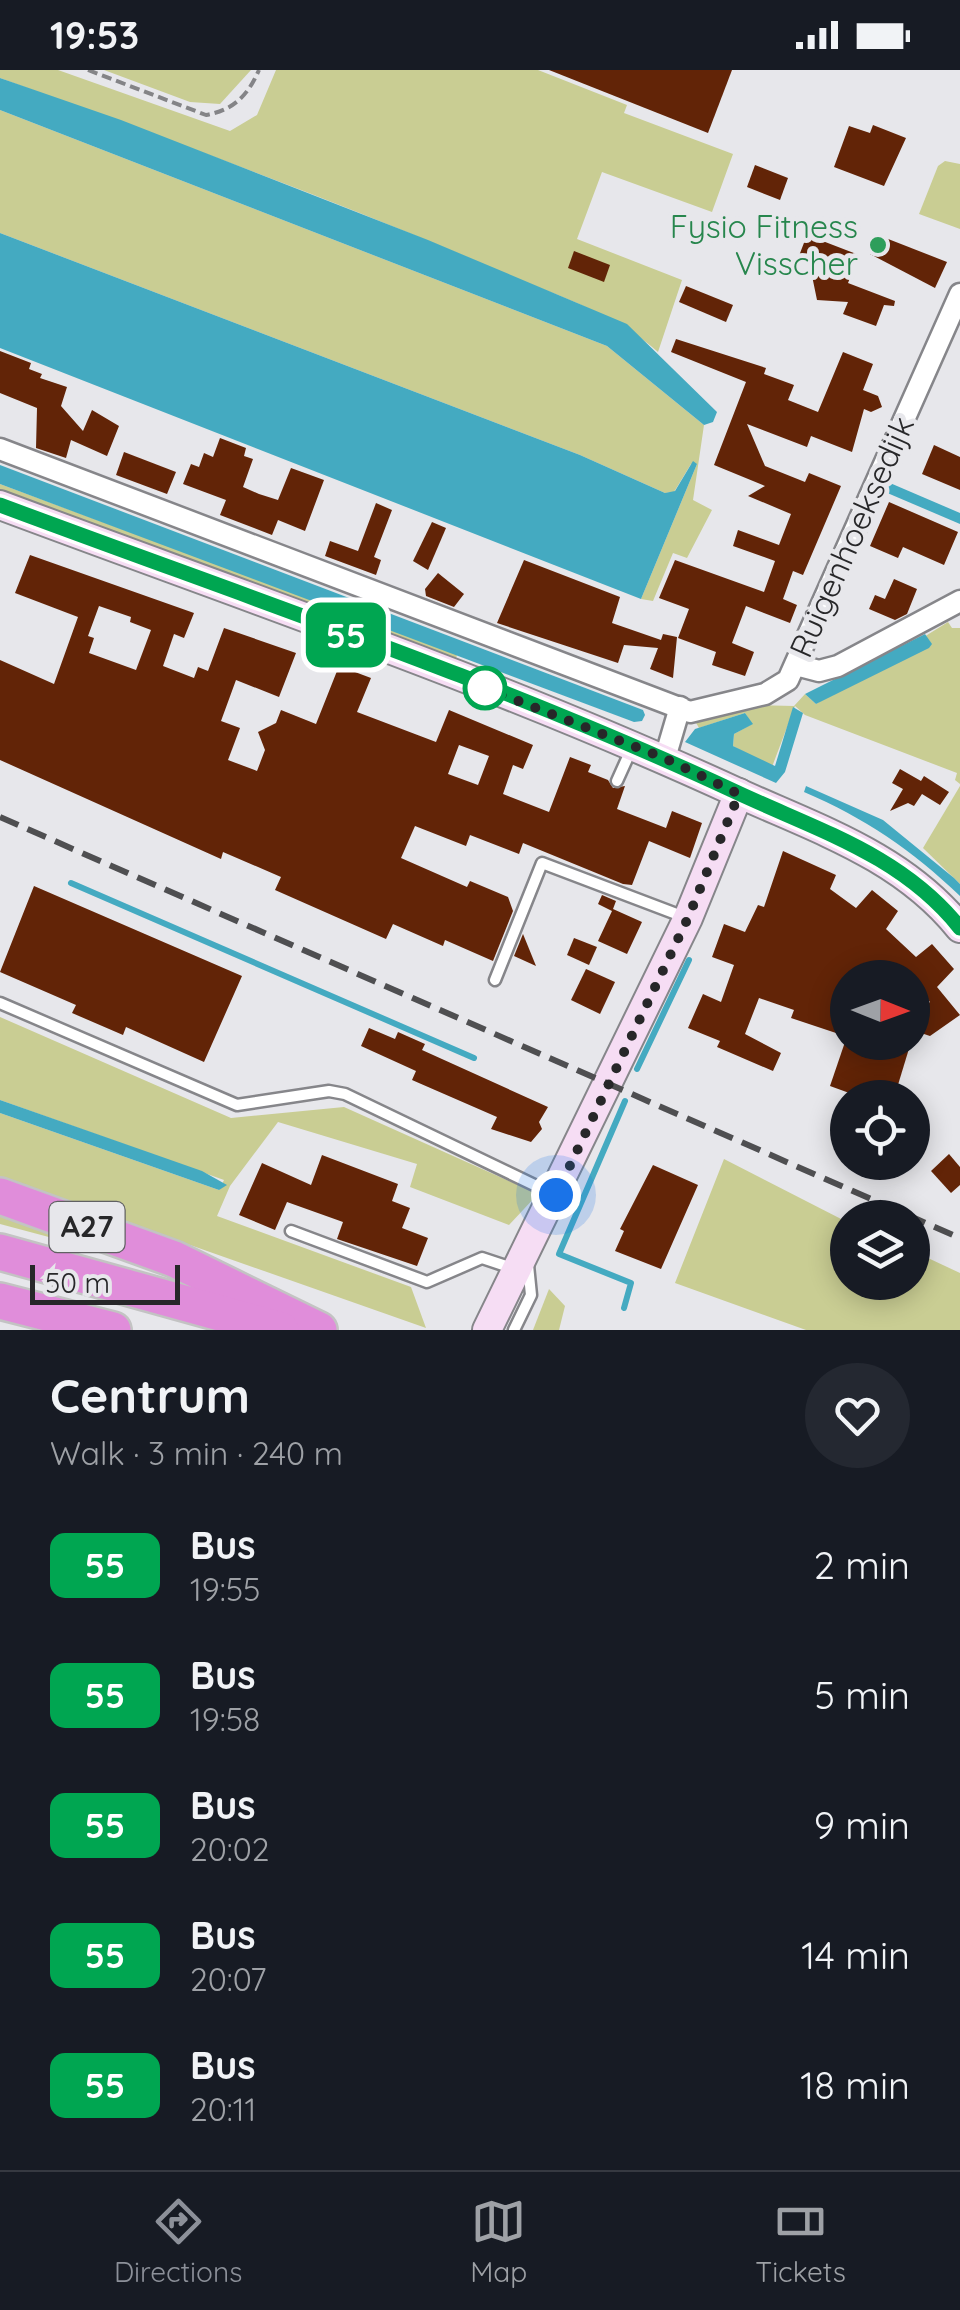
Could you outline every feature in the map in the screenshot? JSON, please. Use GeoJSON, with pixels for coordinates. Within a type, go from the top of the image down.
{"type":"FeatureCollection","features":[{"type":"Feature","properties":{"kind":"highway","name":"A27"},"geometry":{"type":"LineString","coordinates":[[0,1196],[174,1258],[318,1330]]}},
{"type":"Feature","properties":{"kind":"highway","name":"A27"},"geometry":{"type":"LineString","coordinates":[[0,1252],[282,1330]]}},
{"type":"Feature","properties":{"kind":"highway"},"geometry":{"type":"LineString","coordinates":[[0,1300],[113,1330]]}},
{"type":"Feature","properties":{"kind":"main road"},"geometry":{"type":"LineString","coordinates":[[2,512],[664,758],[850,841],[905,875],[960,928]]}},
{"type":"Feature","properties":{"kind":"main road"},"geometry":{"type":"LineString","coordinates":[[487,1330],[688,918],[739,794]]}},
{"type":"Feature","properties":{"kind":"street","name":"Ruigenhoeksedijk"},"geometry":{"type":"LineString","coordinates":[[680,707],[690,712],[765,694],[782,685],[796,666],[960,294]]}},
{"type":"Feature","properties":{"kind":"street"},"geometry":{"type":"LineString","coordinates":[[0,449],[680,707],[664,758]]}},
{"type":"Feature","properties":{"kind":"street"},"geometry":{"type":"LineString","coordinates":[[796,666],[818,671],[838,666],[960,601]]}},
{"type":"Feature","properties":{"kind":"lane"},"geometry":{"type":"LineString","coordinates":[[618,781],[632,746]]}},
{"type":"Feature","properties":{"kind":"lane"},"geometry":{"type":"LineString","coordinates":[[495,980],[542,863],[688,918]]}},
{"type":"Feature","properties":{"kind":"lane"},"geometry":{"type":"LineString","coordinates":[[0,1003],[237,1105],[330,1090],[345,1094],[556,1195]]}},
{"type":"Feature","properties":{"kind":"lane"},"geometry":{"type":"LineString","coordinates":[[291,1231],[428,1282],[482,1258],[521,1259],[531,1295],[514,1330]]}},
{"type":"Feature","properties":{"kind":"path"},"geometry":{"type":"LineString","coordinates":[[88,70],[206,115],[226,111],[249,92],[260,70]]}},
{"type":"Feature","properties":{"kind":"green space"},"geometry":{"type":"Polygon","coordinates":[[[0,70],[58,70],[230,131],[257,115],[276,70],[538,70],[627,105],[624,113],[733,154],[712,212],[602,172],[577,239],[682,280],[658,352],[621,325],[581,305],[312,194],[0,78],[0,70]]]}},
{"type":"Feature","properties":{"kind":"green space"},"geometry":{"type":"Polygon","coordinates":[[[104,70],[251,70],[220,104],[190,102],[104,70]]]}},
{"type":"Feature","properties":{"kind":"green space"},"geometry":{"type":"Polygon","coordinates":[[[0,110],[607,346],[704,425],[693,500],[712,510],[687,558],[673,553],[653,601],[641,599],[697,464],[691,464],[674,492],[665,493],[580,455],[0,233],[0,110]]]}},
{"type":"Feature","properties":{"kind":"green space"},"geometry":{"type":"Polygon","coordinates":[[[945,161],[960,164],[960,229],[919,214],[938,166],[945,161]]]}},
{"type":"Feature","properties":{"kind":"green space"},"geometry":{"type":"Polygon","coordinates":[[[0,484],[457,653],[456,661],[0,495],[0,484]]]}},
{"type":"Feature","properties":{"kind":"green space"},"geometry":{"type":"Polygon","coordinates":[[[948,622],[952,628],[960,628],[960,784],[955,780],[957,773],[805,715],[795,706],[772,767],[733,746],[734,734],[752,724],[745,713],[699,728],[695,721],[756,705],[794,706],[805,694],[816,704],[948,622]]]}},
{"type":"Feature","properties":{"kind":"green space"},"geometry":{"type":"Polygon","coordinates":[[[960,786],[960,884],[923,848],[960,786]]]}},
{"type":"Feature","properties":{"kind":"green space"},"geometry":{"type":"Polygon","coordinates":[[[0,1017],[231,1118],[344,1107],[538,1194],[509,1225],[410,1187],[417,1164],[278,1122],[230,1186],[217,1216],[411,1287],[426,1328],[0,1178],[0,1113],[219,1190],[224,1180],[0,1100],[0,1017]]]}},
{"type":"Feature","properties":{"kind":"green space"},"geometry":{"type":"Polygon","coordinates":[[[724,1159],[830,1213],[830,1300],[930,1300],[930,1259],[960,1273],[960,1330],[806,1330],[675,1283],[724,1159]]]}},
{"type":"Feature","properties":{"kind":"green space"},"geometry":{"type":"Polygon","coordinates":[[[0,1213],[76,1240],[75,1244],[0,1224],[0,1213]]]}},
{"type":"Feature","properties":{"kind":"green space"},"geometry":{"type":"Polygon","coordinates":[[[549,1289],[565,1306],[559,1330],[533,1330],[549,1289]]]}},
{"type":"Feature","properties":{"kind":"water"},"geometry":{"type":"Polygon","coordinates":[[[0,78],[121,120],[428,240],[627,324],[717,412],[713,422],[704,425],[607,346],[0,110],[0,78]]]}},
{"type":"Feature","properties":{"kind":"water"},"geometry":{"type":"Polygon","coordinates":[[[0,233],[580,455],[665,493],[675,491],[693,461],[697,464],[641,599],[0,348],[0,233]]]}},
{"type":"Feature","properties":{"kind":"water"},"geometry":{"type":"Polygon","coordinates":[[[0,465],[643,710],[645,715],[642,721],[634,722],[0,484],[0,465]]]}},
{"type":"Feature","properties":{"kind":"water"},"geometry":{"type":"Polygon","coordinates":[[[890,483],[960,513],[960,524],[885,492],[890,483]]]}},
{"type":"Feature","properties":{"kind":"water"},"geometry":{"type":"Polygon","coordinates":[[[925,634],[932,644],[929,648],[816,704],[805,694],[925,634]]]}},
{"type":"Feature","properties":{"kind":"water"},"geometry":{"type":"Polygon","coordinates":[[[793,707],[803,713],[785,772],[776,783],[685,742],[695,729],[745,713],[753,724],[734,734],[733,746],[775,766],[793,707]]]}},
{"type":"Feature","properties":{"kind":"water"},"geometry":{"type":"Polygon","coordinates":[[[806,786],[883,820],[954,878],[960,884],[960,896],[924,864],[868,824],[804,792],[806,786]]]}},
{"type":"Feature","properties":{"kind":"water"},"geometry":{"type":"Polygon","coordinates":[[[0,1100],[202,1171],[227,1185],[219,1190],[0,1113],[0,1100]]]}},
{"type":"Feature","properties":{"kind":"building"},"geometry":{"type":"Polygon","coordinates":[[[549,70],[732,70],[708,133],[549,70]]]}},
{"type":"Feature","properties":{"kind":"building"},"geometry":{"type":"Polygon","coordinates":[[[873,125],[906,138],[884,186],[834,167],[849,126],[870,133],[873,125]]]}},
{"type":"Feature","properties":{"kind":"building"},"geometry":{"type":"Polygon","coordinates":[[[755,165],[788,178],[780,200],[747,187],[755,165]]]}},
{"type":"Feature","properties":{"kind":"building"},"geometry":{"type":"Polygon","coordinates":[[[807,235],[859,255],[848,283],[895,301],[894,306],[884,305],[876,326],[843,314],[848,302],[817,300],[810,266],[797,261],[807,235]]]}},
{"type":"Feature","properties":{"kind":"building"},"geometry":{"type":"Polygon","coordinates":[[[878,235],[947,262],[935,288],[870,254],[878,235]]]}},
{"type":"Feature","properties":{"kind":"building"},"geometry":{"type":"Polygon","coordinates":[[[574,251],[610,265],[604,282],[568,268],[574,251]]]}},
{"type":"Feature","properties":{"kind":"building"},"geometry":{"type":"Polygon","coordinates":[[[686,286],[733,305],[726,322],[679,302],[686,286]]]}},
{"type":"Feature","properties":{"kind":"building"},"geometry":{"type":"Polygon","coordinates":[[[676,339],[766,368],[764,374],[794,385],[788,400],[818,412],[843,352],[873,364],[863,390],[878,396],[882,407],[871,412],[864,409],[852,452],[811,436],[807,447],[747,424],[765,466],[805,482],[809,473],[841,486],[803,575],[793,571],[783,599],[797,605],[790,623],[746,606],[732,643],[754,652],[745,676],[712,665],[716,652],[678,638],[689,609],[659,598],[675,560],[764,592],[775,561],[733,546],[738,530],[779,545],[791,514],[748,496],[765,486],[714,465],[746,382],[671,352],[676,339]]]}},
{"type":"Feature","properties":{"kind":"building"},"geometry":{"type":"Polygon","coordinates":[[[0,351],[31,363],[29,369],[42,374],[40,378],[67,387],[61,406],[83,431],[92,410],[119,426],[107,456],[71,440],[66,458],[36,448],[37,408],[0,393],[0,351]]]}},
{"type":"Feature","properties":{"kind":"building"},"geometry":{"type":"Polygon","coordinates":[[[220,438],[246,448],[244,456],[253,459],[243,487],[259,494],[278,500],[291,468],[324,480],[305,531],[278,520],[272,535],[220,515],[226,500],[183,484],[191,464],[199,467],[204,453],[213,457],[220,438]]]}},
{"type":"Feature","properties":{"kind":"building"},"geometry":{"type":"Polygon","coordinates":[[[934,445],[960,457],[960,490],[922,474],[934,445]]]}},
{"type":"Feature","properties":{"kind":"building"},"geometry":{"type":"Polygon","coordinates":[[[124,452],[176,472],[167,494],[116,475],[124,452]]]}},
{"type":"Feature","properties":{"kind":"building"},"geometry":{"type":"Polygon","coordinates":[[[889,502],[958,532],[944,565],[903,547],[898,558],[870,546],[889,502]]]}},
{"type":"Feature","properties":{"kind":"building"},"geometry":{"type":"Polygon","coordinates":[[[376,503],[392,510],[374,557],[381,560],[376,575],[325,556],[330,541],[358,551],[376,503]]]}},
{"type":"Feature","properties":{"kind":"building"},"geometry":{"type":"Polygon","coordinates":[[[432,522],[446,528],[428,570],[413,561],[432,522]]]}},
{"type":"Feature","properties":{"kind":"building"},"geometry":{"type":"Polygon","coordinates":[[[30,555],[194,613],[184,638],[174,634],[163,666],[194,678],[198,667],[208,671],[224,628],[296,653],[279,697],[236,680],[221,721],[240,728],[228,760],[257,771],[265,750],[258,732],[276,723],[281,710],[316,724],[339,666],[371,678],[357,712],[436,742],[449,710],[533,745],[523,769],[513,765],[503,794],[549,812],[570,757],[591,765],[588,772],[608,780],[613,788],[625,786],[617,809],[666,828],[672,811],[702,823],[690,858],[649,841],[632,885],[623,884],[523,843],[519,854],[470,835],[466,846],[415,826],[401,858],[467,887],[470,881],[508,897],[513,911],[493,961],[445,940],[443,946],[393,924],[386,939],[275,890],[281,877],[223,852],[221,859],[0,760],[0,660],[54,684],[78,617],[15,593],[30,555]],[[99,606],[88,636],[94,638],[89,653],[136,670],[151,630],[130,622],[131,617],[99,606]],[[459,745],[448,774],[478,785],[489,756],[459,745]]]}},
{"type":"Feature","properties":{"kind":"building"},"geometry":{"type":"Polygon","coordinates":[[[524,560],[620,597],[612,623],[661,640],[663,634],[677,637],[673,678],[650,669],[658,648],[624,645],[618,663],[497,623],[524,560]]]}},
{"type":"Feature","properties":{"kind":"building"},"geometry":{"type":"Polygon","coordinates":[[[438,573],[464,594],[454,607],[426,596],[425,589],[438,573]]]}},
{"type":"Feature","properties":{"kind":"building"},"geometry":{"type":"Polygon","coordinates":[[[894,579],[917,589],[907,614],[895,620],[869,609],[875,595],[885,599],[894,579]]]}},
{"type":"Feature","properties":{"kind":"building"},"geometry":{"type":"Polygon","coordinates":[[[900,769],[921,781],[924,776],[949,792],[940,805],[922,794],[914,806],[908,803],[890,811],[903,789],[892,783],[900,769]]]}},
{"type":"Feature","properties":{"kind":"building"},"geometry":{"type":"Polygon","coordinates":[[[783,851],[836,875],[830,889],[856,908],[872,890],[898,911],[886,929],[916,957],[932,944],[954,969],[937,987],[960,1015],[930,1036],[930,960],[830,960],[830,1031],[791,1018],[794,1010],[759,998],[745,1034],[781,1053],[773,1071],[717,1047],[720,1041],[688,1028],[703,994],[721,1002],[734,965],[712,957],[724,924],[745,932],[758,905],[764,907],[783,851]]]}},
{"type":"Feature","properties":{"kind":"building"},"geometry":{"type":"Polygon","coordinates":[[[34,886],[242,976],[204,1062],[126,1027],[123,1035],[72,1013],[76,1005],[0,972],[34,886]]]}},
{"type":"Feature","properties":{"kind":"building"},"geometry":{"type":"Polygon","coordinates":[[[602,895],[616,901],[613,909],[642,922],[627,954],[598,941],[612,911],[598,904],[602,895]]]}},
{"type":"Feature","properties":{"kind":"building"},"geometry":{"type":"Polygon","coordinates":[[[523,934],[536,966],[514,956],[523,934]]]}},
{"type":"Feature","properties":{"kind":"building"},"geometry":{"type":"Polygon","coordinates":[[[574,938],[597,947],[589,965],[567,955],[574,938]]]}},
{"type":"Feature","properties":{"kind":"building"},"geometry":{"type":"Polygon","coordinates":[[[586,969],[615,982],[600,1014],[571,1000],[586,969]]]}},
{"type":"Feature","properties":{"kind":"building"},"geometry":{"type":"Polygon","coordinates":[[[369,1028],[395,1039],[398,1032],[425,1044],[422,1050],[548,1107],[539,1122],[542,1129],[531,1142],[491,1129],[497,1117],[412,1080],[416,1071],[361,1046],[369,1028]]]}},
{"type":"Feature","properties":{"kind":"building"},"geometry":{"type":"Polygon","coordinates":[[[839,1060],[906,1060],[899,1080],[832,1080],[839,1060]]]}},
{"type":"Feature","properties":{"kind":"building"},"geometry":{"type":"Polygon","coordinates":[[[949,1154],[960,1167],[960,1185],[951,1193],[931,1171],[949,1154]]]}},
{"type":"Feature","properties":{"kind":"building"},"geometry":{"type":"Polygon","coordinates":[[[322,1155],[398,1184],[392,1201],[410,1208],[402,1228],[428,1238],[417,1266],[337,1239],[343,1222],[287,1202],[275,1230],[239,1215],[262,1163],[311,1185],[322,1155]]]}},
{"type":"Feature","properties":{"kind":"building"},"geometry":{"type":"Polygon","coordinates":[[[653,1165],[698,1185],[661,1269],[615,1251],[624,1231],[620,1229],[653,1165]]]}},
{"type":"Feature","properties":{"kind":"waterway"},"geometry":{"type":"LineString","coordinates":[[71,883],[474,1058]]}},
{"type":"Feature","properties":{"kind":"waterway"},"geometry":{"type":"LineString","coordinates":[[637,1069],[689,960]]}},
{"type":"Feature","properties":{"kind":"waterway"},"geometry":{"type":"LineString","coordinates":[[624,1308],[631,1283],[559,1254],[625,1101]]}},
{"type":"Feature","properties":{"kind":"railway"},"geometry":{"type":"LineString","coordinates":[[0,817],[960,1238]]}},
{"type":"Feature","properties":{"kind":"bus line","name":"55"},"geometry":{"type":"LineString","coordinates":[[0,505],[664,758],[850,841],[905,875],[960,928]]}},
{"type":"Feature","properties":{"kind":"place","name":"Fysio Fitness Visscher"},"geometry":{"type":"Point","coordinates":[878,245]}},
{"type":"Feature","properties":{"kind":"route"},"geometry":{"type":"LineString","coordinates":[[485,688],[664,758],[739,794],[688,918],[556,1195]]}}]}
